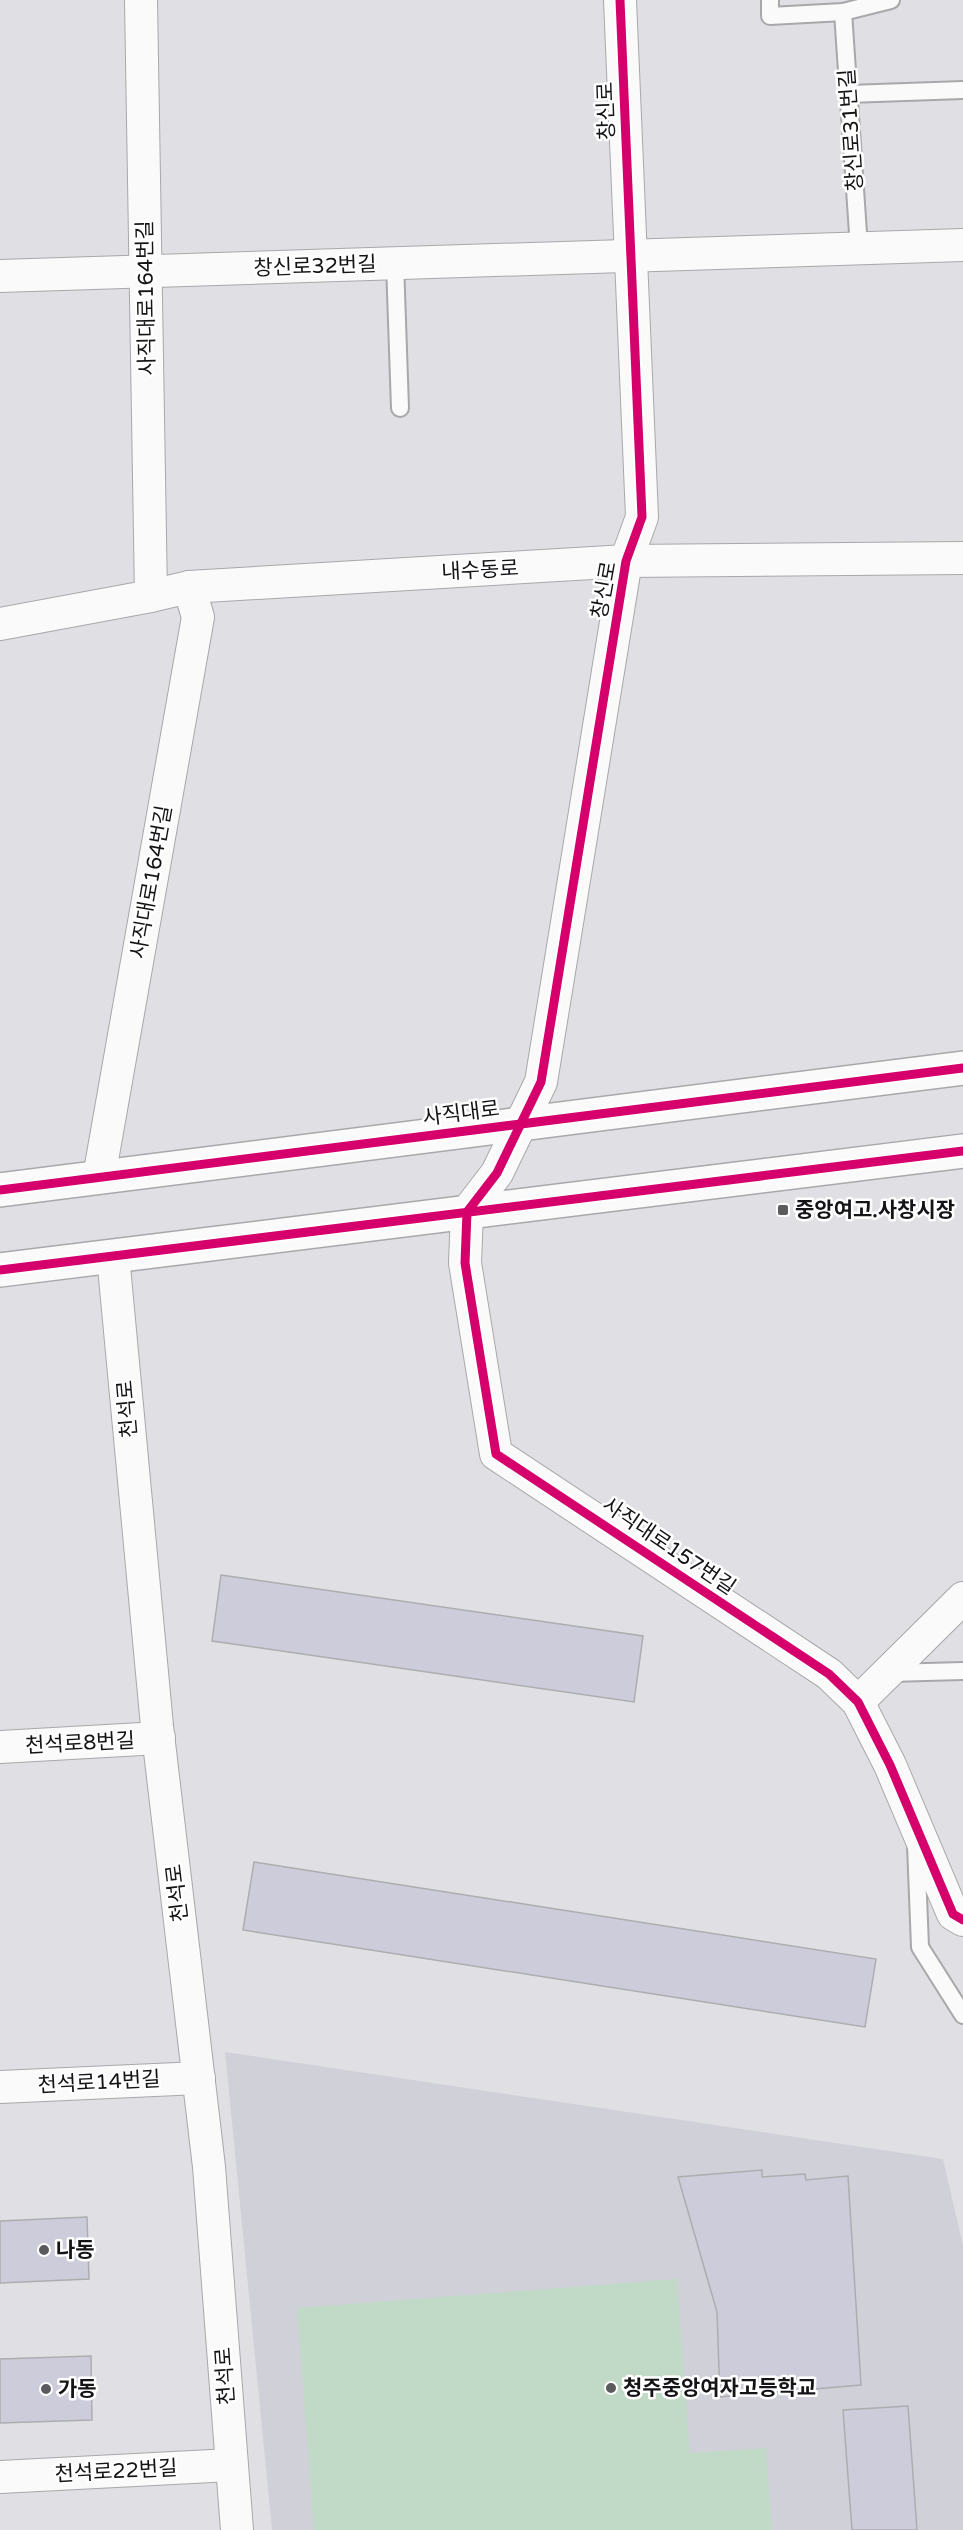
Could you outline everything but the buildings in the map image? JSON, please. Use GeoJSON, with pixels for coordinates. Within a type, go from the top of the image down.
{"type":"FeatureCollection","features":[{"type":"Feature","properties":{"kind":"main road","name":"사직대로"},"geometry":{"type":"LineString","coordinates":[[0,1190],[963,1068]]}},
{"type":"Feature","properties":{"kind":"main road"},"geometry":{"type":"LineString","coordinates":[[0,1270],[963,1151]]}},
{"type":"Feature","properties":{"kind":"street","name":"사직대로164번길"},"geometry":{"type":"LineString","coordinates":[[141,0],[151,596]]}},
{"type":"Feature","properties":{"kind":"street","name":"창신로"},"geometry":{"type":"LineString","coordinates":[[467,1212],[497,1173],[523,1124],[541,1082],[626,561],[642,517],[620,0]]}},
{"type":"Feature","properties":{"kind":"street"},"geometry":{"type":"LineString","coordinates":[[630,256],[963,244]]}},
{"type":"Feature","properties":{"kind":"street","name":"창신로32번길"},"geometry":{"type":"LineString","coordinates":[[0,276],[630,256]]}},
{"type":"Feature","properties":{"kind":"street","name":"내수동로"},"geometry":{"type":"LineString","coordinates":[[0,624],[189,587],[626,561],[963,558]]}},
{"type":"Feature","properties":{"kind":"street","name":"사직대로164번길"},"geometry":{"type":"LineString","coordinates":[[99,1177],[198,616],[189,587]]}},
{"type":"Feature","properties":{"kind":"street","name":"사직대로157번길"},"geometry":{"type":"LineString","coordinates":[[467,1212],[465,1263],[496,1454],[829,1674],[858,1702],[890,1765],[953,1914],[963,1920]]}},
{"type":"Feature","properties":{"kind":"street","name":"천석로"},"geometry":{"type":"LineString","coordinates":[[112,1256],[159,1738],[209,2167],[237,2530]]}},
{"type":"Feature","properties":{"kind":"street"},"geometry":{"type":"LineString","coordinates":[[858,1702],[890,1673],[963,1598]]}},
{"type":"Feature","properties":{"kind":"street","name":"천석로8번길"},"geometry":{"type":"LineString","coordinates":[[0,1747],[159,1738]]}},
{"type":"Feature","properties":{"kind":"street","name":"천석로14번길"},"geometry":{"type":"LineString","coordinates":[[0,2086],[199,2078]]}},
{"type":"Feature","properties":{"kind":"street","name":"천석로22번길"},"geometry":{"type":"LineString","coordinates":[[0,2477],[231,2465]]}},
{"type":"Feature","properties":{"kind":"lane"},"geometry":{"type":"LineString","coordinates":[[770,0],[770,16],[843,12],[891,0]]}},
{"type":"Feature","properties":{"kind":"lane","name":"창신로31번길"},"geometry":{"type":"LineString","coordinates":[[843,12],[859,248]]}},
{"type":"Feature","properties":{"kind":"lane"},"geometry":{"type":"LineString","coordinates":[[848,94],[963,90]]}},
{"type":"Feature","properties":{"kind":"lane"},"geometry":{"type":"LineString","coordinates":[[395,263],[400,408]]}},
{"type":"Feature","properties":{"kind":"lane"},"geometry":{"type":"LineString","coordinates":[[890,1673],[963,1671]]}},
{"type":"Feature","properties":{"kind":"lane"},"geometry":{"type":"LineString","coordinates":[[915,1823],[920,1947],[963,2014]]}},
{"type":"Feature","properties":{"kind":"shaded area","name":"청주중앙여자고등학교"},"geometry":{"type":"Polygon","coordinates":[[[225,2052],[943,2159],[963,2245],[963,2530],[272,2530],[225,2052]]]}},
{"type":"Feature","properties":{"kind":"green space"},"geometry":{"type":"Polygon","coordinates":[[[677,2279],[690,2453],[766,2448],[772,2530],[314,2530],[297,2308],[677,2279]]]}},
{"type":"Feature","properties":{"kind":"cycle path"},"geometry":{"type":"LineString","coordinates":[[620,0],[642,517],[626,561],[541,1082],[497,1173],[467,1212],[465,1263],[496,1454],[829,1674],[858,1702],[890,1765],[953,1914],[963,1920]]}},
{"type":"Feature","properties":{"kind":"cycle path"},"geometry":{"type":"LineString","coordinates":[[0,1190],[963,1068]]}},
{"type":"Feature","properties":{"kind":"cycle path"},"geometry":{"type":"LineString","coordinates":[[0,1270],[963,1151]]}},
{"type":"Feature","properties":{"kind":"place","name":"중앙여고.사창시장"},"geometry":{"type":"Point","coordinates":[783,1210]}},
{"type":"Feature","properties":{"kind":"place","name":"나동"},"geometry":{"type":"Point","coordinates":[44,2250]}},
{"type":"Feature","properties":{"kind":"place","name":"청주중앙여자고등학교"},"geometry":{"type":"Point","coordinates":[611,2388]}},
{"type":"Feature","properties":{"kind":"place","name":"가동"},"geometry":{"type":"Point","coordinates":[46,2389]}}]}
